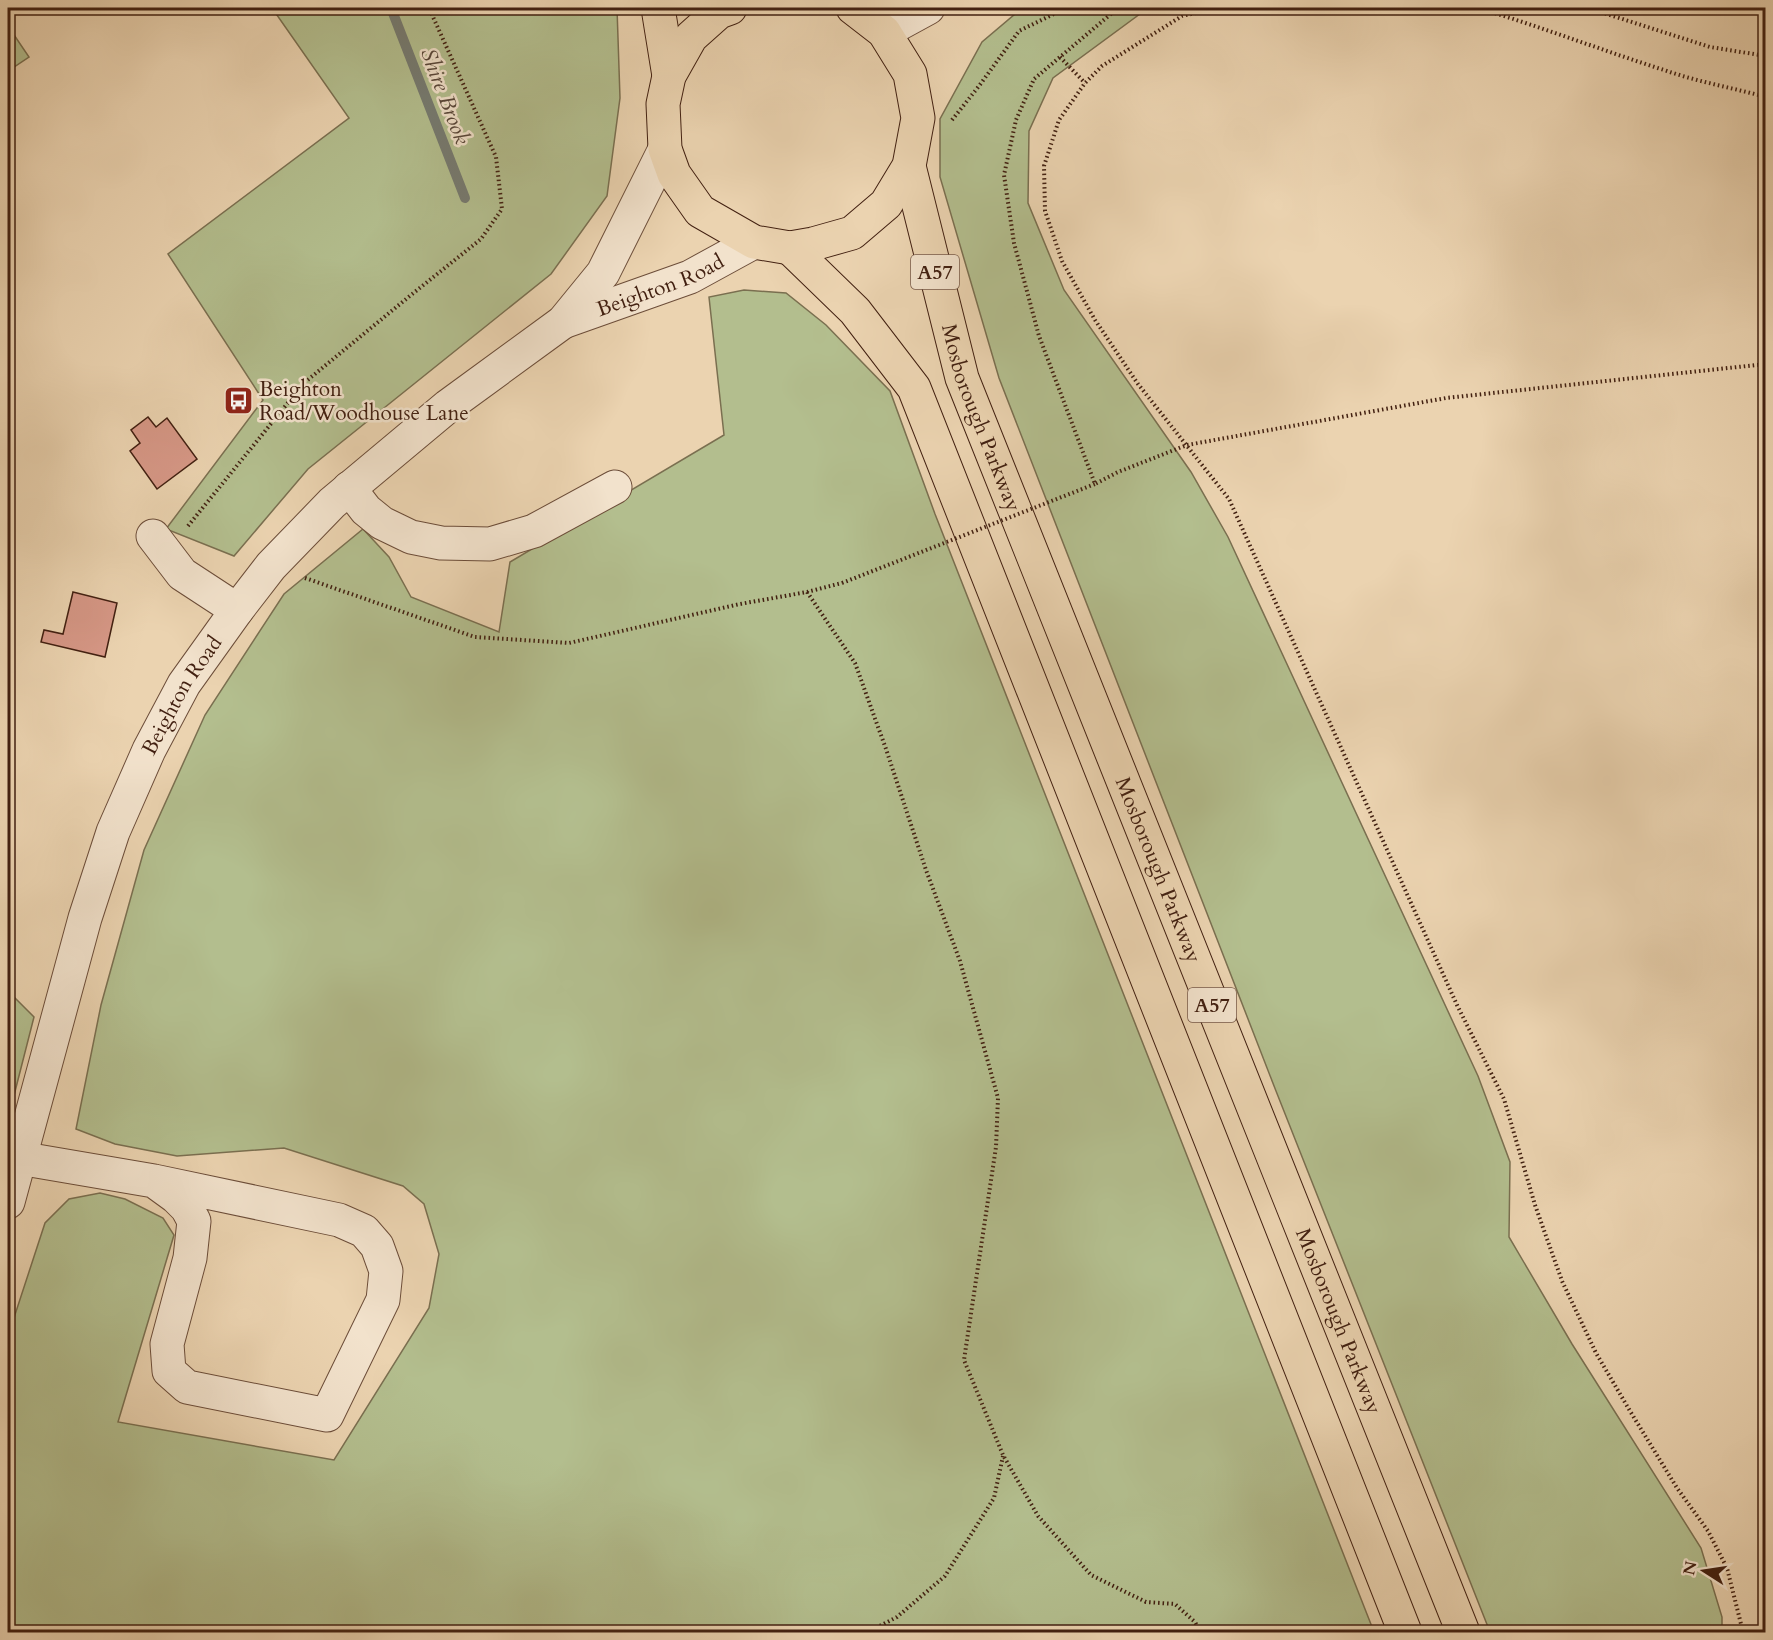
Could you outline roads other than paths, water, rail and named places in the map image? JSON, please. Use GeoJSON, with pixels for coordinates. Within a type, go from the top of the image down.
{"type":"FeatureCollection","features":[{"type":"Feature","properties":{"kind":"highway"},"geometry":{"type":"LineString","coordinates":[[658,8],[669,76]]}},
{"type":"Feature","properties":{"kind":"highway"},"geometry":{"type":"LineString","coordinates":[[730,8],[718,12],[691,38],[669,76],[663,104],[665,149],[674,174],[700,211],[754,242],[790,248],[852,233],[886,204],[909,166],[918,118],[910,74],[884,32],[853,8]]}},
{"type":"Feature","properties":{"kind":"highway","name":"Mosborough Parkway"},"geometry":{"type":"LineString","coordinates":[[909,166],[962,378],[1463,1632]]}},
{"type":"Feature","properties":{"kind":"highway","name":"A57"},"geometry":{"type":"LineString","coordinates":[[790,248],[855,310],[914,388],[1405,1632]]}},
{"type":"Feature","properties":{"kind":"street"},"geometry":{"type":"LineString","coordinates":[[884,32],[928,8]]}},
{"type":"Feature","properties":{"kind":"street","name":"Beighton Road"},"geometry":{"type":"LineString","coordinates":[[8,1202],[18,1158],[85,918],[113,832],[149,750],[184,684],[271,566],[332,503],[448,406],[564,322],[603,273],[665,149]]}},
{"type":"Feature","properties":{"kind":"street","name":"Beighton Road"},"geometry":{"type":"LineString","coordinates":[[564,322],[690,277],[754,242]]}},
{"type":"Feature","properties":{"kind":"street"},"geometry":{"type":"LineString","coordinates":[[349,488],[366,510],[382,524],[411,537],[441,543],[490,544],[534,531],[615,488]]}},
{"type":"Feature","properties":{"kind":"street"},"geometry":{"type":"LineString","coordinates":[[160,545],[182,574],[237,610]]}},
{"type":"Feature","properties":{"kind":"street"},"geometry":{"type":"LineString","coordinates":[[18,1158],[154,1181],[339,1220],[364,1231],[377,1246],[386,1270],[383,1300],[327,1415],[187,1387],[169,1371],[167,1344],[190,1258],[194,1221],[187,1208],[154,1181]]}},
{"type":"Feature","properties":{"kind":"waterway","name":"Shire Brook"},"geometry":{"type":"LineString","coordinates":[[391,8],[465,198]]}},
{"type":"Feature","properties":{"kind":"place","name":"Beighton Road/Woodhouse Lane"},"geometry":{"type":"Point","coordinates":[238,401]}}]}
